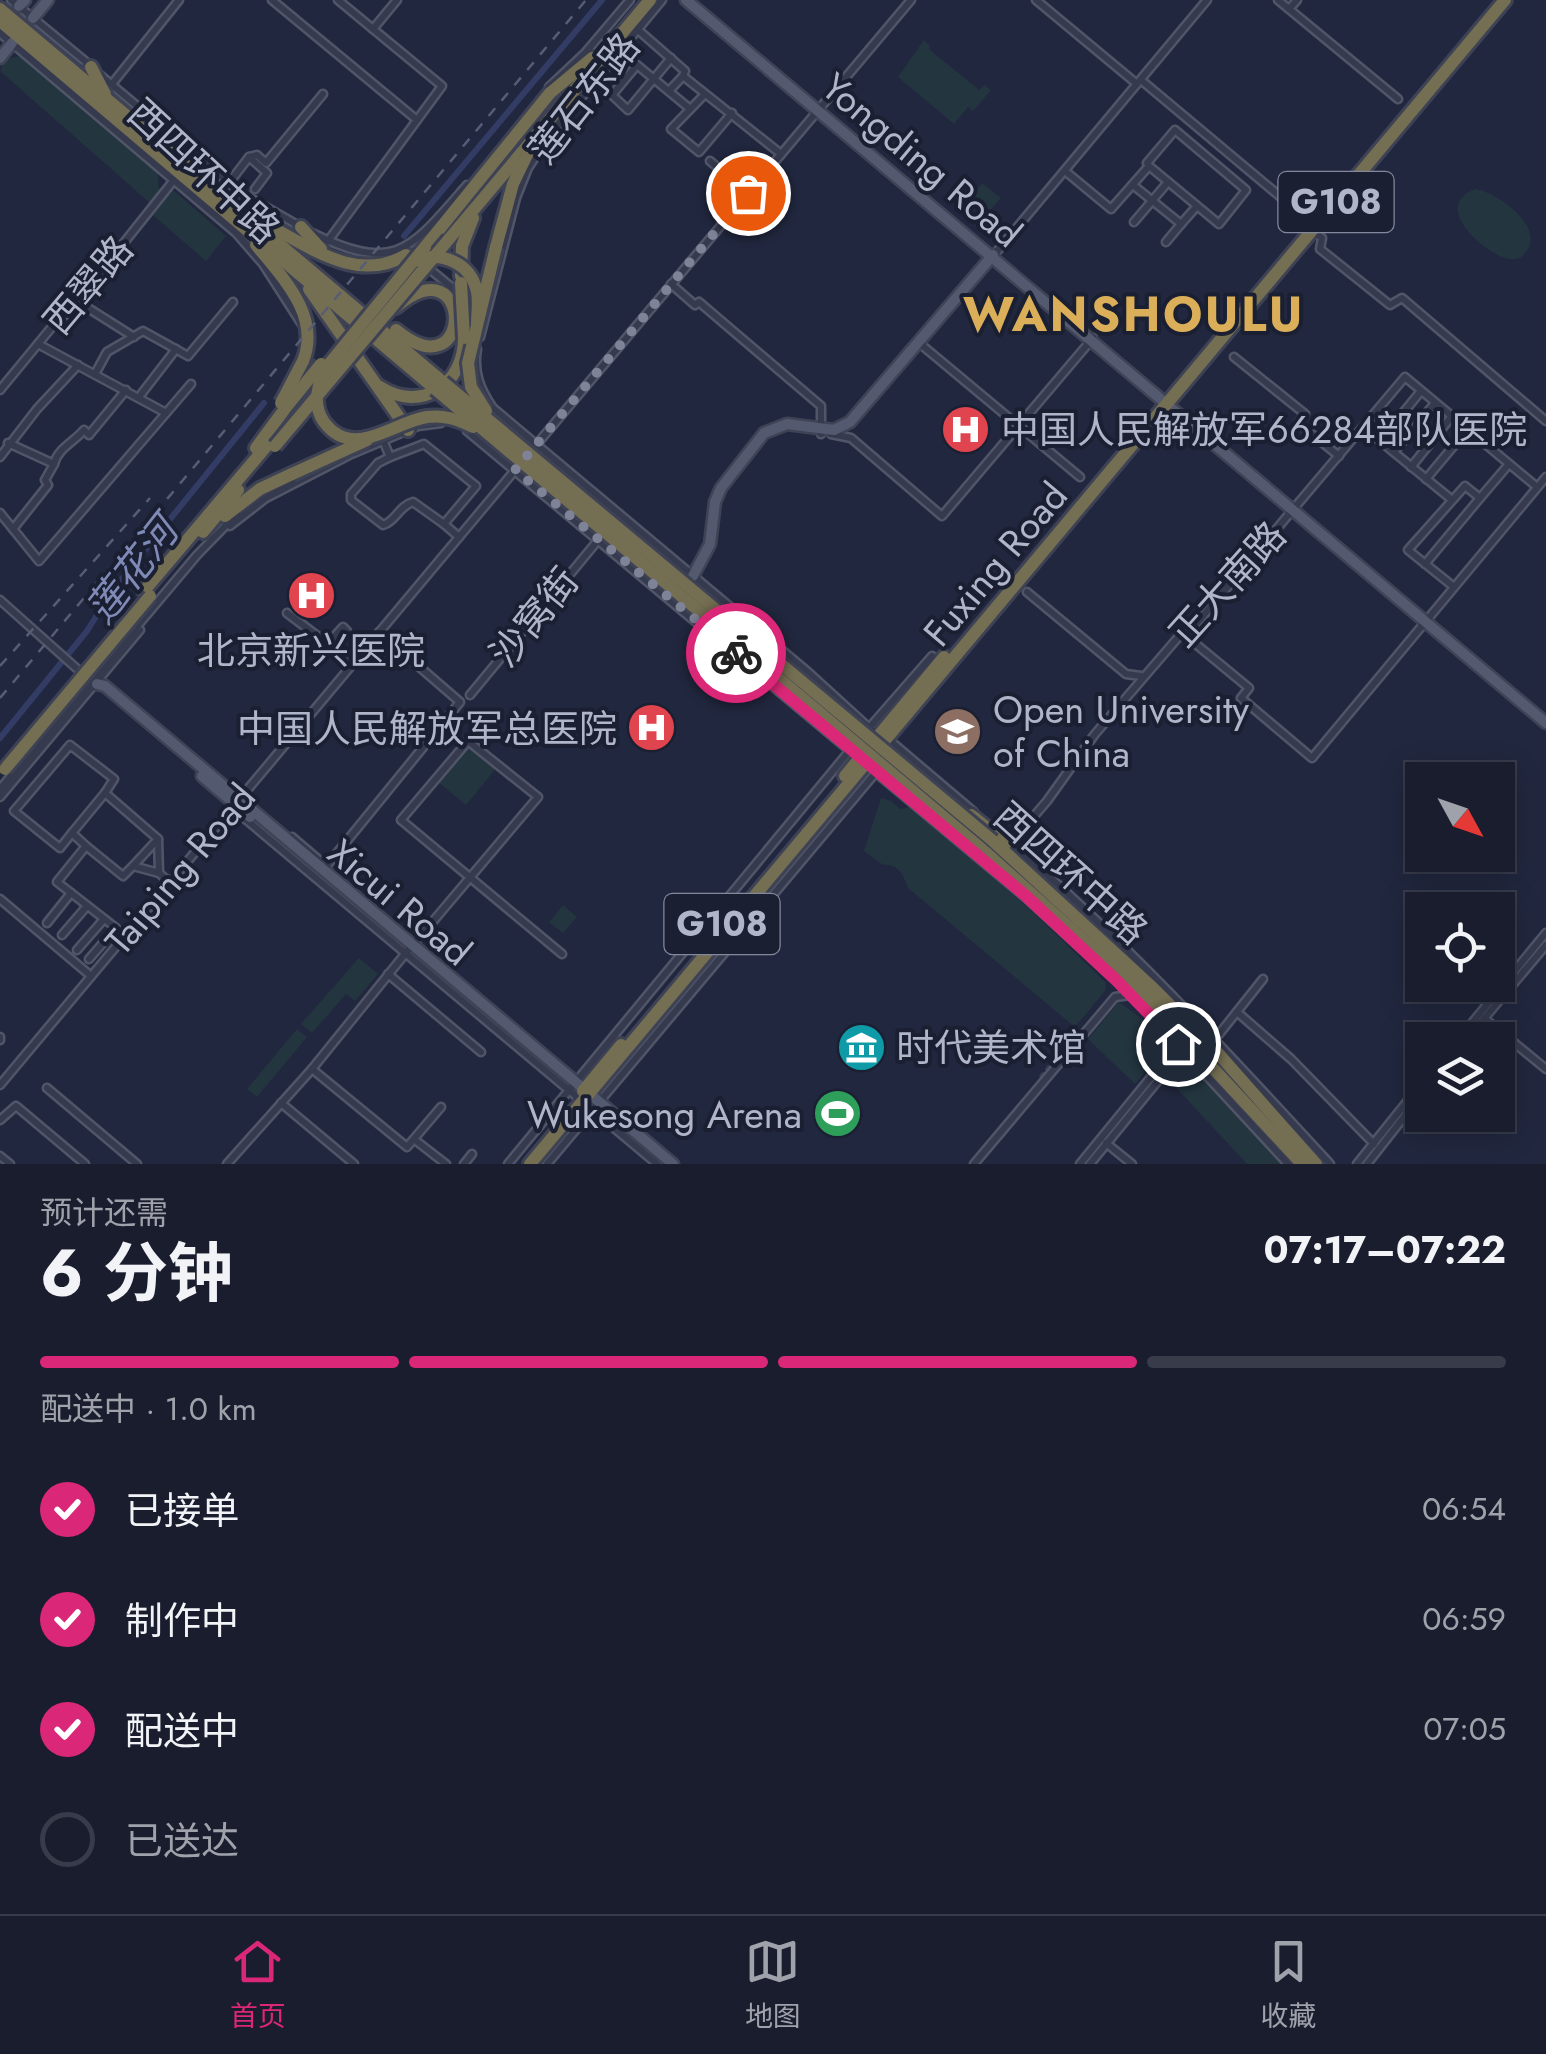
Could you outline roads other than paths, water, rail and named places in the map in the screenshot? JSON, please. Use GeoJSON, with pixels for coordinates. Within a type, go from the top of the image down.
{"type":"FeatureCollection","features":[{"type":"Feature","properties":{"kind":"highway"},"geometry":{"type":"LineString","coordinates":[[2,770],[217,502],[446,237],[640,0]]}},
{"type":"Feature","properties":{"kind":"highway"},"geometry":{"type":"LineString","coordinates":[[190,548],[271,440],[388,334],[446,237],[484,199],[650,0]]}},
{"type":"Feature","properties":{"kind":"highway","name":"Fuxing Road"},"geometry":{"type":"LineString","coordinates":[[880,736],[1040,556],[1305,222],[1495,0]]}},
{"type":"Feature","properties":{"kind":"highway","name":"Fuxing Road"},"geometry":{"type":"LineString","coordinates":[[1305,222],[1364,178],[1476,45],[1505,0]]}},
{"type":"Feature","properties":{"kind":"highway","name":"西四环中路"},"geometry":{"type":"LineString","coordinates":[[0,9],[238,216],[305,256],[439,385],[1042,892],[1145,995],[1213,1051],[1302,1164]]}},
{"type":"Feature","properties":{"kind":"highway","name":"西四环中路"},"geometry":{"type":"LineString","coordinates":[[0,22],[207,183],[294,270],[388,334]]}},
{"type":"Feature","properties":{"kind":"highway"},"geometry":{"type":"LineString","coordinates":[[380,438],[349,438],[333,431],[319,413],[318,388],[335,355],[414,249],[451,215],[550,93],[592,58]]}},
{"type":"Feature","properties":{"kind":"highway"},"geometry":{"type":"LineString","coordinates":[[91,67],[105,104]]}},
{"type":"Feature","properties":{"kind":"highway"},"geometry":{"type":"LineString","coordinates":[[60,82],[105,104]]}},
{"type":"Feature","properties":{"kind":"highway"},"geometry":{"type":"LineString","coordinates":[[496,433],[468,376],[513,184],[543,129]]}},
{"type":"Feature","properties":{"kind":"highway"},"geometry":{"type":"LineString","coordinates":[[207,183],[227,181]]}},
{"type":"Feature","properties":{"kind":"highway"},"geometry":{"type":"LineString","coordinates":[[366,371],[387,391],[405,398],[434,393],[450,381],[460,366],[464,338],[460,253],[464,236],[484,199]]}},
{"type":"Feature","properties":{"kind":"highway"},"geometry":{"type":"LineString","coordinates":[[238,216],[335,260],[360,267],[390,263],[414,249]]}},
{"type":"Feature","properties":{"kind":"highway"},"geometry":{"type":"LineString","coordinates":[[238,216],[294,296],[310,331],[303,361],[271,440]]}},
{"type":"Feature","properties":{"kind":"highway"},"geometry":{"type":"LineString","coordinates":[[301,227],[335,260]]}},
{"type":"Feature","properties":{"kind":"highway"},"geometry":{"type":"LineString","coordinates":[[284,405],[379,292],[421,258],[448,258],[468,271],[477,289],[482,320]]}},
{"type":"Feature","properties":{"kind":"highway"},"geometry":{"type":"LineString","coordinates":[[264,264],[294,296]]}},
{"type":"Feature","properties":{"kind":"highway"},"geometry":{"type":"LineString","coordinates":[[294,270],[408,430]]}},
{"type":"Feature","properties":{"kind":"highway"},"geometry":{"type":"LineString","coordinates":[[421,291],[439,292],[454,304],[454,330],[441,344],[420,346],[388,334],[409,296],[421,291]]}},
{"type":"Feature","properties":{"kind":"highway","name":"Fuxing Road"},"geometry":{"type":"LineString","coordinates":[[530,1164],[864,761],[936,660],[1164,400]]}},
{"type":"Feature","properties":{"kind":"highway"},"geometry":{"type":"LineString","coordinates":[[147,594],[190,548],[244,500],[292,474],[419,418],[439,416],[496,433]]}},
{"type":"Feature","properties":{"kind":"highway"},"geometry":{"type":"LineString","coordinates":[[880,736],[920,777],[1025,860],[1033,877]]}},
{"type":"Feature","properties":{"kind":"highway"},"geometry":{"type":"LineString","coordinates":[[905,795],[920,777]]}},
{"type":"Feature","properties":{"kind":"highway","name":"西四环中路"},"geometry":{"type":"LineString","coordinates":[[988,846],[1033,877],[1042,892]]}},
{"type":"Feature","properties":{"kind":"highway"},"geometry":{"type":"LineString","coordinates":[[1042,892],[1071,940]]}},
{"type":"Feature","properties":{"kind":"highway"},"geometry":{"type":"LineString","coordinates":[[1042,892],[1089,914]]}},
{"type":"Feature","properties":{"kind":"highway"},"geometry":{"type":"LineString","coordinates":[[1191,1013],[1213,1051]]}},
{"type":"Feature","properties":{"kind":"highway"},"geometry":{"type":"LineString","coordinates":[[1177,1043],[1213,1051]]}},
{"type":"Feature","properties":{"kind":"highway","name":"Fuxing Road"},"geometry":{"type":"LineString","coordinates":[[521,1164],[585,1097]]}},
{"type":"Feature","properties":{"kind":"highway","name":"西四环中路"},"geometry":{"type":"LineString","coordinates":[[1268,1120],[1316,1164]]}},
{"type":"Feature","properties":{"kind":"main road"},"geometry":{"type":"LineString","coordinates":[[33,18],[48,0]]}},
{"type":"Feature","properties":{"kind":"main road","name":"Yongding Road"},"geometry":{"type":"LineString","coordinates":[[689,0],[1546,723]]}},
{"type":"Feature","properties":{"kind":"main road"},"geometry":{"type":"LineString","coordinates":[[0,58],[12,43]]}},
{"type":"Feature","properties":{"kind":"main road"},"geometry":{"type":"LineString","coordinates":[[696,579],[710,544],[719,492],[764,433],[787,424],[824,432],[840,428],[856,417],[993,257]]}},
{"type":"Feature","properties":{"kind":"main road"},"geometry":{"type":"LineString","coordinates":[[1040,556],[1045,570]]}},
{"type":"Feature","properties":{"kind":"main road","name":"Xicui Road"},"geometry":{"type":"LineString","coordinates":[[94,684],[105,686],[665,1164]]}},
{"type":"Feature","properties":{"kind":"main road","name":"Xicui Road"},"geometry":{"type":"LineString","coordinates":[[237,801],[324,868],[410,947],[517,1032],[585,1097],[676,1164]]}},
{"type":"Feature","properties":{"kind":"street"},"geometry":{"type":"LineString","coordinates":[[112,84],[180,0]]}},
{"type":"Feature","properties":{"kind":"street"},"geometry":{"type":"LineString","coordinates":[[272,0],[417,120]]}},
{"type":"Feature","properties":{"kind":"street"},"geometry":{"type":"LineString","coordinates":[[328,240],[442,86],[338,0]]}},
{"type":"Feature","properties":{"kind":"street"},"geometry":{"type":"LineString","coordinates":[[373,29],[397,0]]}},
{"type":"Feature","properties":{"kind":"street","name":"莲石东路"},"geometry":{"type":"LineString","coordinates":[[414,249],[550,86],[585,54],[630,0]]}},
{"type":"Feature","properties":{"kind":"street","name":"莲石东路"},"geometry":{"type":"LineString","coordinates":[[482,320],[528,168],[547,139],[662,0]]}},
{"type":"Feature","properties":{"kind":"street"},"geometry":{"type":"LineString","coordinates":[[536,444],[911,0]]}},
{"type":"Feature","properties":{"kind":"street"},"geometry":{"type":"LineString","coordinates":[[1036,0],[1305,222],[1322,238],[1320,249],[1390,306],[1402,298],[1546,421]]}},
{"type":"Feature","properties":{"kind":"street"},"geometry":{"type":"LineString","coordinates":[[993,257],[1207,0]]}},
{"type":"Feature","properties":{"kind":"street"},"geometry":{"type":"LineString","coordinates":[[1278,0],[1398,99]]}},
{"type":"Feature","properties":{"kind":"street"},"geometry":{"type":"LineString","coordinates":[[1290,9],[1297,0]]}},
{"type":"Feature","properties":{"kind":"street","name":"西四环中路"},"geometry":{"type":"LineString","coordinates":[[18,2],[261,206],[328,240],[368,255],[414,249]]}},
{"type":"Feature","properties":{"kind":"street"},"geometry":{"type":"LineString","coordinates":[[637,29],[685,70],[669,91]]}},
{"type":"Feature","properties":{"kind":"street","name":"西四环中路"},"geometry":{"type":"LineString","coordinates":[[0,34],[236,233],[264,264],[294,309],[304,333],[302,350],[284,386],[285,393],[353,453]]}},
{"type":"Feature","properties":{"kind":"street"},"geometry":{"type":"LineString","coordinates":[[670,58],[654,79],[628,110],[612,96],[637,65],[654,79],[669,91],[689,108]]}},
{"type":"Feature","properties":{"kind":"street"},"geometry":{"type":"LineString","coordinates":[[682,76],[780,154]]}},
{"type":"Feature","properties":{"kind":"street"},"geometry":{"type":"LineString","coordinates":[[227,181],[249,157],[256,155],[266,162],[323,94]]}},
{"type":"Feature","properties":{"kind":"street"},"geometry":{"type":"LineString","coordinates":[[705,94],[672,129],[700,152],[732,113]]}},
{"type":"Feature","properties":{"kind":"street"},"geometry":{"type":"LineString","coordinates":[[1174,130],[1246,190],[1218,224],[1150,166],[1147,163],[1174,130]]}},
{"type":"Feature","properties":{"kind":"street"},"geometry":{"type":"LineString","coordinates":[[249,157],[267,173],[255,188]]}},
{"type":"Feature","properties":{"kind":"street"},"geometry":{"type":"LineString","coordinates":[[710,161],[748,193]]}},
{"type":"Feature","properties":{"kind":"street"},"geometry":{"type":"LineString","coordinates":[[1064,171],[1112,210],[1150,166]]}},
{"type":"Feature","properties":{"kind":"street","name":"西翠路"},"geometry":{"type":"LineString","coordinates":[[0,390],[56,322],[85,298],[174,180]]}},
{"type":"Feature","properties":{"kind":"street"},"geometry":{"type":"LineString","coordinates":[[1134,222],[1168,182]]}},
{"type":"Feature","properties":{"kind":"street"},"geometry":{"type":"LineString","coordinates":[[1133,185],[1181,224]]}},
{"type":"Feature","properties":{"kind":"street"},"geometry":{"type":"LineString","coordinates":[[1166,242],[1197,206]]}},
{"type":"Feature","properties":{"kind":"street"},"geometry":{"type":"LineString","coordinates":[[414,249],[482,320],[476,369],[482,393],[493,408],[1011,843],[1191,1013]]}},
{"type":"Feature","properties":{"kind":"street"},"geometry":{"type":"LineString","coordinates":[[671,284],[696,305],[699,302],[821,406],[824,432],[851,438],[942,516],[1092,339]]}},
{"type":"Feature","properties":{"kind":"street"},"geometry":{"type":"LineString","coordinates":[[95,374],[108,352],[143,332],[188,356],[233,302]]}},
{"type":"Feature","properties":{"kind":"street"},"geometry":{"type":"LineString","coordinates":[[88,308],[134,337]]}},
{"type":"Feature","properties":{"kind":"street"},"geometry":{"type":"LineString","coordinates":[[920,343],[1080,477]]}},
{"type":"Feature","properties":{"kind":"street"},"geometry":{"type":"LineString","coordinates":[[38,344],[166,413]]}},
{"type":"Feature","properties":{"kind":"street"},"geometry":{"type":"LineString","coordinates":[[139,397],[176,349]]}},
{"type":"Feature","properties":{"kind":"street"},"geometry":{"type":"LineString","coordinates":[[1234,356],[1305,414],[1298,422],[1339,456]]}},
{"type":"Feature","properties":{"kind":"street"},"geometry":{"type":"LineString","coordinates":[[0,457],[78,365]]}},
{"type":"Feature","properties":{"kind":"street"},"geometry":{"type":"LineString","coordinates":[[0,793],[226,530],[266,498],[380,438],[430,424],[476,369]]}},
{"type":"Feature","properties":{"kind":"street","name":"正大南路"},"geometry":{"type":"LineString","coordinates":[[1011,843],[1142,676],[1180,634],[1186,636],[1405,377],[1421,391]]}},
{"type":"Feature","properties":{"kind":"street"},"geometry":{"type":"LineString","coordinates":[[0,513],[39,561],[191,384]]}},
{"type":"Feature","properties":{"kind":"street"},"geometry":{"type":"LineString","coordinates":[[13,529],[48,486],[46,480],[64,447],[84,430],[89,435],[126,390]]}},
{"type":"Feature","properties":{"kind":"street"},"geometry":{"type":"LineString","coordinates":[[1380,441],[1421,391],[1537,488]]}},
{"type":"Feature","properties":{"kind":"street"},"geometry":{"type":"LineString","coordinates":[[1394,452],[1435,402]]}},
{"type":"Feature","properties":{"kind":"street"},"geometry":{"type":"LineString","coordinates":[[1412,466],[1452,416]]}},
{"type":"Feature","properties":{"kind":"street","name":"西四环中路"},"geometry":{"type":"LineString","coordinates":[[430,424],[462,428],[503,459],[1026,896],[1132,995],[1288,1164]]}},
{"type":"Feature","properties":{"kind":"street"},"geometry":{"type":"LineString","coordinates":[[1363,427],[1451,499]]}},
{"type":"Feature","properties":{"kind":"street"},"geometry":{"type":"LineString","coordinates":[[1426,479],[1467,429]]}},
{"type":"Feature","properties":{"kind":"street"},"geometry":{"type":"LineString","coordinates":[[503,459],[524,434]]}},
{"type":"Feature","properties":{"kind":"street"},"geometry":{"type":"LineString","coordinates":[[380,438],[390,457]]}},
{"type":"Feature","properties":{"kind":"street"},"geometry":{"type":"LineString","coordinates":[[8,443],[54,464]]}},
{"type":"Feature","properties":{"kind":"street"},"geometry":{"type":"LineString","coordinates":[[444,524],[476,486],[424,444],[378,463],[351,494],[351,500],[383,526],[413,502],[458,537]]}},
{"type":"Feature","properties":{"kind":"street","name":"Taiping Road"},"geometry":{"type":"LineString","coordinates":[[0,1086],[536,444]]}},
{"type":"Feature","properties":{"kind":"street"},"geometry":{"type":"LineString","coordinates":[[528,480],[549,454]]}},
{"type":"Feature","properties":{"kind":"street"},"geometry":{"type":"LineString","coordinates":[[1425,564],[1509,464]]}},
{"type":"Feature","properties":{"kind":"street"},"geometry":{"type":"LineString","coordinates":[[1186,636],[1249,688],[1241,698],[1312,758],[1546,477]]}},
{"type":"Feature","properties":{"kind":"street"},"geometry":{"type":"LineString","coordinates":[[1454,587],[1408,550],[1465,486],[1480,498]]}},
{"type":"Feature","properties":{"kind":"street","name":"沙窝街"},"geometry":{"type":"LineString","coordinates":[[470,695],[598,538]]}},
{"type":"Feature","properties":{"kind":"street"},"geometry":{"type":"LineString","coordinates":[[643,575],[662,550]]}},
{"type":"Feature","properties":{"kind":"street"},"geometry":{"type":"LineString","coordinates":[[678,605],[696,579]]}},
{"type":"Feature","properties":{"kind":"street"},"geometry":{"type":"LineString","coordinates":[[690,614],[710,590]]}},
{"type":"Feature","properties":{"kind":"street"},"geometry":{"type":"LineString","coordinates":[[1027,592],[1126,674],[1142,676]]}},
{"type":"Feature","properties":{"kind":"street"},"geometry":{"type":"LineString","coordinates":[[699,622],[718,598]]}},
{"type":"Feature","properties":{"kind":"street"},"geometry":{"type":"LineString","coordinates":[[0,600],[94,684]]}},
{"type":"Feature","properties":{"kind":"street"},"geometry":{"type":"LineString","coordinates":[[287,613],[334,644],[353,663]]}},
{"type":"Feature","properties":{"kind":"street"},"geometry":{"type":"LineString","coordinates":[[727,645],[747,622]]}},
{"type":"Feature","properties":{"kind":"street","name":"沙窝街"},"geometry":{"type":"LineString","coordinates":[[324,868],[460,702],[379,632]]}},
{"type":"Feature","properties":{"kind":"street"},"geometry":{"type":"LineString","coordinates":[[227,1164],[312,1069],[410,947],[470,878],[538,798],[468,740],[402,820],[470,878],[562,954]]}},
{"type":"Feature","properties":{"kind":"street"},"geometry":{"type":"LineString","coordinates":[[70,745],[114,779],[106,794],[60,848],[14,811],[70,745]]}},
{"type":"Feature","properties":{"kind":"street"},"geometry":{"type":"LineString","coordinates":[[508,1164],[585,1097],[864,761]]}},
{"type":"Feature","properties":{"kind":"street"},"geometry":{"type":"LineString","coordinates":[[106,794],[158,839],[159,872]]}},
{"type":"Feature","properties":{"kind":"street"},"geometry":{"type":"LineString","coordinates":[[72,834],[123,876],[158,839]]}},
{"type":"Feature","properties":{"kind":"street"},"geometry":{"type":"LineString","coordinates":[[86,846],[57,882],[116,928],[89,959]]}},
{"type":"Feature","properties":{"kind":"street"},"geometry":{"type":"LineString","coordinates":[[133,866],[159,872],[170,882]]}},
{"type":"Feature","properties":{"kind":"street"},"geometry":{"type":"LineString","coordinates":[[47,923],[71,893]]}},
{"type":"Feature","properties":{"kind":"street"},"geometry":{"type":"LineString","coordinates":[[0,900],[91,976]]}},
{"type":"Feature","properties":{"kind":"street"},"geometry":{"type":"LineString","coordinates":[[62,935],[88,906]]}},
{"type":"Feature","properties":{"kind":"street"},"geometry":{"type":"LineString","coordinates":[[77,950],[104,919]]}},
{"type":"Feature","properties":{"kind":"street"},"geometry":{"type":"LineString","coordinates":[[1473,1022],[1546,933]]}},
{"type":"Feature","properties":{"kind":"street"},"geometry":{"type":"LineString","coordinates":[[1481,1022],[1546,944]]}},
{"type":"Feature","properties":{"kind":"street"},"geometry":{"type":"LineString","coordinates":[[388,974],[482,1052]]}},
{"type":"Feature","properties":{"kind":"street"},"geometry":{"type":"LineString","coordinates":[[1263,979],[1213,1051],[1328,1164]]}},
{"type":"Feature","properties":{"kind":"street"},"geometry":{"type":"LineString","coordinates":[[1069,1044],[1113,992],[1116,980]]}},
{"type":"Feature","properties":{"kind":"street"},"geometry":{"type":"LineString","coordinates":[[972,1164],[1115,997],[1132,995]]}},
{"type":"Feature","properties":{"kind":"street"},"geometry":{"type":"LineString","coordinates":[[1237,1012],[1291,1059],[1374,1144]]}},
{"type":"Feature","properties":{"kind":"street"},"geometry":{"type":"LineString","coordinates":[[1479,1014],[1546,1069]]}},
{"type":"Feature","properties":{"kind":"street"},"geometry":{"type":"LineString","coordinates":[[1090,1164],[1177,1043]]}},
{"type":"Feature","properties":{"kind":"street"},"geometry":{"type":"LineString","coordinates":[[312,1069],[407,1148],[441,1108]]}},
{"type":"Feature","properties":{"kind":"street"},"geometry":{"type":"LineString","coordinates":[[972,1164],[1041,1078]]}},
{"type":"Feature","properties":{"kind":"street"},"geometry":{"type":"LineString","coordinates":[[47,1088],[137,1164]]}},
{"type":"Feature","properties":{"kind":"street"},"geometry":{"type":"LineString","coordinates":[[547,1164],[585,1097]]}},
{"type":"Feature","properties":{"kind":"street"},"geometry":{"type":"LineString","coordinates":[[585,1097],[656,1164]]}},
{"type":"Feature","properties":{"kind":"street"},"geometry":{"type":"LineString","coordinates":[[280,1103],[354,1164]]}},
{"type":"Feature","properties":{"kind":"street"},"geometry":{"type":"LineString","coordinates":[[1357,1164],[1405,1105]]}},
{"type":"Feature","properties":{"kind":"street"},"geometry":{"type":"LineString","coordinates":[[0,1120],[16,1106],[85,1164]]}},
{"type":"Feature","properties":{"kind":"street"},"geometry":{"type":"LineString","coordinates":[[1368,1164],[1405,1116]]}},
{"type":"Feature","properties":{"kind":"street"},"geometry":{"type":"LineString","coordinates":[[415,1140],[446,1164]]}},
{"type":"Feature","properties":{"kind":"street"},"geometry":{"type":"LineString","coordinates":[[1080,1164],[1104,1141]]}},
{"type":"Feature","properties":{"kind":"street"},"geometry":{"type":"LineString","coordinates":[[1104,1141],[1132,1164]]}},
{"type":"Feature","properties":{"kind":"street"},"geometry":{"type":"LineString","coordinates":[[464,1164],[472,1154]]}},
{"type":"Feature","properties":{"kind":"street"},"geometry":{"type":"LineString","coordinates":[[0,1156],[10,1164]]}},
{"type":"Feature","properties":{"kind":"waterway","name":"莲花河"},"geometry":{"type":"LineString","coordinates":[[404,236],[602,0]]}},
{"type":"Feature","properties":{"kind":"waterway","name":"莲花河"},"geometry":{"type":"LineString","coordinates":[[0,738],[87,631],[112,591],[264,403]]}},
{"type":"Feature","properties":{"kind":"tunnel"},"geometry":{"type":"LineString","coordinates":[[1041,1078],[1069,1044]]}},
{"type":"Feature","properties":{"kind":"railway"},"geometry":{"type":"LineString","coordinates":[[0,698],[586,0]]}},
{"type":"Feature","properties":{"kind":"railway"},"geometry":{"type":"LineString","coordinates":[[0,666],[150,498]]}},
{"type":"Feature","properties":{"kind":"place","name":"中国人民解放军66284部队医院"},"geometry":{"type":"Point","coordinates":[966,429]}},
{"type":"Feature","properties":{"kind":"place","name":"北京新兴医院"},"geometry":{"type":"Point","coordinates":[311,596]}},
{"type":"Feature","properties":{"kind":"place","name":"中国人民解放军总医院"},"geometry":{"type":"Point","coordinates":[652,728]}},
{"type":"Feature","properties":{"kind":"place","name":"Open University of China"},"geometry":{"type":"Point","coordinates":[958,731]}},
{"type":"Feature","properties":{"kind":"place","name":"时代美术馆"},"geometry":{"type":"Point","coordinates":[861,1047]}},
{"type":"Feature","properties":{"kind":"place","name":"Wukesong Arena"},"geometry":{"type":"Point","coordinates":[837,1114]}},
{"type":"Feature","properties":{"kind":"district","name":"WANSHOULU"},"geometry":{"type":"Point","coordinates":[1134,314]}}]}
